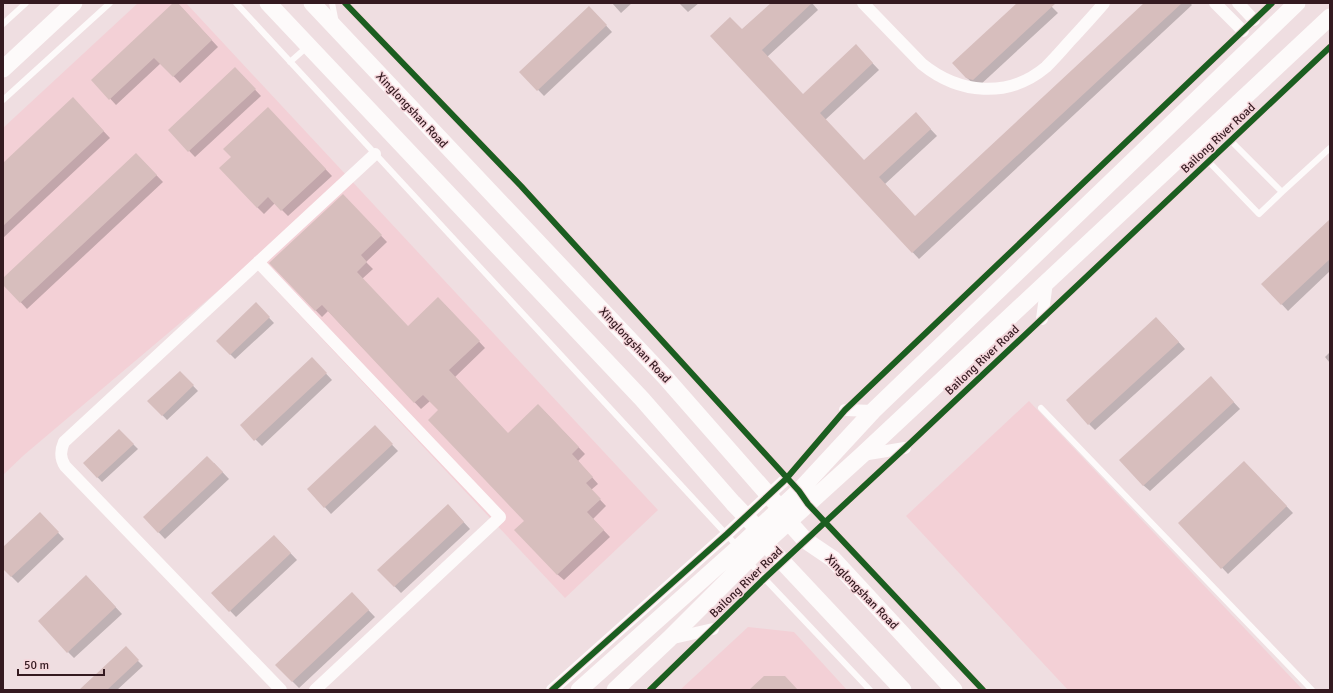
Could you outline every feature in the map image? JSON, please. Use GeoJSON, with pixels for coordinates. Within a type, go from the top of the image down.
{"type":"FeatureCollection","features":[{"type":"Feature","properties":{"kind":"street"},"geometry":{"type":"LineString","coordinates":[[3,69],[74,3]]}},
{"type":"Feature","properties":{"kind":"street"},"geometry":{"type":"LineString","coordinates":[[268,3],[642,399],[746,516],[783,561],[903,690]]}},
{"type":"Feature","properties":{"kind":"street","name":"Xinglongshan Road"},"geometry":{"type":"LineString","coordinates":[[312,3],[665,378],[768,495],[805,540],[833,559],[954,690]]}},
{"type":"Feature","properties":{"kind":"street"},"geometry":{"type":"LineString","coordinates":[[863,3],[922,64],[942,78],[964,87],[989,89],[1013,85],[1036,74],[1055,58],[1097,5]]}},
{"type":"Feature","properties":{"kind":"street"},"geometry":{"type":"LineString","coordinates":[[1215,3],[1243,31]]}},
{"type":"Feature","properties":{"kind":"street"},"geometry":{"type":"LineString","coordinates":[[1238,3],[1254,20]]}},
{"type":"Feature","properties":{"kind":"street","name":"Bailong River Road"},"geometry":{"type":"LineString","coordinates":[[579,690],[676,602],[743,553],[803,497],[873,411],[1297,3]]}},
{"type":"Feature","properties":{"kind":"street","name":"Bailong River Road"},"geometry":{"type":"LineString","coordinates":[[803,497],[862,455],[1330,17]]}},
{"type":"Feature","properties":{"kind":"street"},"geometry":{"type":"LineString","coordinates":[[281,690],[65,466],[60,454],[64,442],[375,154]]}},
{"type":"Feature","properties":{"kind":"street"},"geometry":{"type":"LineString","coordinates":[[258,262],[500,517],[315,690]]}},
{"type":"Feature","properties":{"kind":"street"},"geometry":{"type":"LineString","coordinates":[[1042,319],[1047,282]]}},
{"type":"Feature","properties":{"kind":"street"},"geometry":{"type":"LineString","coordinates":[[844,410],[873,411]]}},
{"type":"Feature","properties":{"kind":"street"},"geometry":{"type":"LineString","coordinates":[[862,455],[905,448]]}},
{"type":"Feature","properties":{"kind":"street"},"geometry":{"type":"LineString","coordinates":[[552,690],[727,534],[786,478]]}},
{"type":"Feature","properties":{"kind":"street","name":"Bailong River Road"},"geometry":{"type":"LineString","coordinates":[[615,690],[669,640],[743,553]]}},
{"type":"Feature","properties":{"kind":"street"},"geometry":{"type":"LineString","coordinates":[[637,615],[676,602]]}},
{"type":"Feature","properties":{"kind":"street"},"geometry":{"type":"LineString","coordinates":[[669,640],[713,629]]}},
{"type":"Feature","properties":{"kind":"lane"},"geometry":{"type":"LineString","coordinates":[[3,24],[26,3]]}},
{"type":"Feature","properties":{"kind":"lane"},"geometry":{"type":"LineString","coordinates":[[3,100],[110,3]]}},
{"type":"Feature","properties":{"kind":"lane"},"geometry":{"type":"LineString","coordinates":[[236,3],[727,534],[765,578],[870,690]]}},
{"type":"Feature","properties":{"kind":"lane"},"geometry":{"type":"LineString","coordinates":[[332,3],[337,30]]}},
{"type":"Feature","properties":{"kind":"lane"},"geometry":{"type":"LineString","coordinates":[[345,3],[521,186],[803,497],[983,690]]}},
{"type":"Feature","properties":{"kind":"lane"},"geometry":{"type":"LineString","coordinates":[[786,478],[844,410],[1272,3]]}},
{"type":"Feature","properties":{"kind":"lane"},"geometry":{"type":"LineString","coordinates":[[290,62],[309,46]]}},
{"type":"Feature","properties":{"kind":"lane","name":"Bailong River Road"},"geometry":{"type":"LineString","coordinates":[[650,690],[825,521],[905,448],[1330,47]]}},
{"type":"Feature","properties":{"kind":"lane"},"geometry":{"type":"LineString","coordinates":[[1231,141],[1282,192]]}},
{"type":"Feature","properties":{"kind":"lane"},"geometry":{"type":"LineString","coordinates":[[1209,162],[1259,214],[1330,148]]}},
{"type":"Feature","properties":{"kind":"lane"},"geometry":{"type":"LineString","coordinates":[[1041,408],[1312,690]]}},
{"type":"Feature","properties":{"kind":"shaded area"},"geometry":{"type":"Polygon","coordinates":[[[138,3],[186,3],[658,510],[565,598],[251,263],[24,455],[3,475],[3,128],[138,3]]]}},
{"type":"Feature","properties":{"kind":"shaded area"},"geometry":{"type":"Polygon","coordinates":[[[1029,401],[1303,690],[1068,690],[906,516],[1029,401]]]}},
{"type":"Feature","properties":{"kind":"shaded area"},"geometry":{"type":"Polygon","coordinates":[[[748,627],[794,632],[847,690],[680,690],[748,627]]]}},
{"type":"Feature","properties":{"kind":"building"},"geometry":{"type":"Polygon","coordinates":[[[173,3],[178,3],[212,40],[173,77],[154,58],[109,100],[91,80],[173,3]]]}},
{"type":"Feature","properties":{"kind":"building"},"geometry":{"type":"Polygon","coordinates":[[[771,3],[812,3],[762,50],[803,94],[856,44],[873,63],[820,113],[864,160],[916,112],[931,129],[879,177],[915,216],[1144,3],[1182,3],[912,253],[710,36],[730,17],[742,29],[771,3]]]}},
{"type":"Feature","properties":{"kind":"building"},"geometry":{"type":"Polygon","coordinates":[[[1017,3],[1056,3],[973,80],[966,78],[952,63],[1017,3]]]}},
{"type":"Feature","properties":{"kind":"building"},"geometry":{"type":"Polygon","coordinates":[[[589,6],[607,25],[537,91],[519,72],[589,6]]]}},
{"type":"Feature","properties":{"kind":"building"},"geometry":{"type":"Polygon","coordinates":[[[235,67],[256,89],[188,152],[168,130],[235,67]]]}},
{"type":"Feature","properties":{"kind":"building"},"geometry":{"type":"Polygon","coordinates":[[[73,97],[104,131],[3,226],[3,163],[73,97]]]}},
{"type":"Feature","properties":{"kind":"building"},"geometry":{"type":"Polygon","coordinates":[[[268,107],[326,169],[281,211],[268,197],[257,208],[219,168],[231,157],[223,149],[268,107]]]}},
{"type":"Feature","properties":{"kind":"building"},"geometry":{"type":"Polygon","coordinates":[[[136,153],[157,175],[20,303],[3,285],[3,278],[136,153]]]}},
{"type":"Feature","properties":{"kind":"building"},"geometry":{"type":"Polygon","coordinates":[[[343,194],[382,235],[361,255],[367,262],[357,272],[408,326],[438,297],[480,341],[449,370],[508,433],[538,404],[579,447],[572,454],[593,477],[586,483],[601,499],[587,512],[604,530],[557,575],[514,530],[524,521],[428,420],[438,410],[423,395],[414,403],[322,305],[315,311],[269,263],[343,194]]]}},
{"type":"Feature","properties":{"kind":"building"},"geometry":{"type":"Polygon","coordinates":[[[1330,219],[1330,259],[1281,305],[1261,284],[1330,219]]]}},
{"type":"Feature","properties":{"kind":"building"},"geometry":{"type":"Polygon","coordinates":[[[256,302],[270,317],[230,355],[216,341],[256,302]]]}},
{"type":"Feature","properties":{"kind":"building"},"geometry":{"type":"Polygon","coordinates":[[[1156,317],[1179,342],[1088,425],[1066,400],[1156,317]]]}},
{"type":"Feature","properties":{"kind":"building"},"geometry":{"type":"Polygon","coordinates":[[[312,357],[327,373],[254,441],[240,425],[312,357]]]}},
{"type":"Feature","properties":{"kind":"building"},"geometry":{"type":"Polygon","coordinates":[[[180,371],[194,385],[162,416],[147,401],[180,371]]]}},
{"type":"Feature","properties":{"kind":"building"},"geometry":{"type":"Polygon","coordinates":[[[1211,376],[1234,402],[1143,486],[1119,460],[1211,376]]]}},
{"type":"Feature","properties":{"kind":"building"},"geometry":{"type":"Polygon","coordinates":[[[375,425],[393,444],[324,508],[307,489],[375,425]]]}},
{"type":"Feature","properties":{"kind":"building"},"geometry":{"type":"Polygon","coordinates":[[[119,429],[134,444],[97,478],[83,463],[119,429]]]}},
{"type":"Feature","properties":{"kind":"building"},"geometry":{"type":"Polygon","coordinates":[[[207,456],[223,472],[158,533],[143,517],[207,456]]]}},
{"type":"Feature","properties":{"kind":"building"},"geometry":{"type":"Polygon","coordinates":[[[1244,461],[1287,506],[1221,569],[1178,523],[1244,461]]]}},
{"type":"Feature","properties":{"kind":"building"},"geometry":{"type":"Polygon","coordinates":[[[448,504],[464,522],[394,587],[377,570],[448,504]]]}},
{"type":"Feature","properties":{"kind":"building"},"geometry":{"type":"Polygon","coordinates":[[[40,512],[59,532],[11,577],[3,569],[3,547],[40,512]]]}},
{"type":"Feature","properties":{"kind":"building"},"geometry":{"type":"Polygon","coordinates":[[[274,535],[291,553],[229,612],[211,593],[274,535]]]}},
{"type":"Feature","properties":{"kind":"building"},"geometry":{"type":"Polygon","coordinates":[[[86,575],[116,607],[67,653],[38,621],[86,575]]]}},
{"type":"Feature","properties":{"kind":"building"},"geometry":{"type":"Polygon","coordinates":[[[352,592],[369,610],[292,682],[275,665],[352,592]]]}},
{"type":"Feature","properties":{"kind":"building"},"geometry":{"type":"Polygon","coordinates":[[[126,646],[139,660],[107,690],[79,690],[126,646]]]}},
{"type":"Feature","properties":{"kind":"building"},"geometry":{"type":"Polygon","coordinates":[[[764,676],[785,676],[798,690],[749,690],[764,676]]]}},
{"type":"Feature","properties":{"kind":"cycle path"},"geometry":{"type":"LineString","coordinates":[[345,3],[521,186],[799,491],[808,504],[983,690]]}},
{"type":"Feature","properties":{"kind":"cycle path"},"geometry":{"type":"LineString","coordinates":[[552,690],[727,534],[786,479],[845,410],[1272,3]]}},
{"type":"Feature","properties":{"kind":"cycle path"},"geometry":{"type":"LineString","coordinates":[[650,690],[765,578],[1330,47]]}}]}
